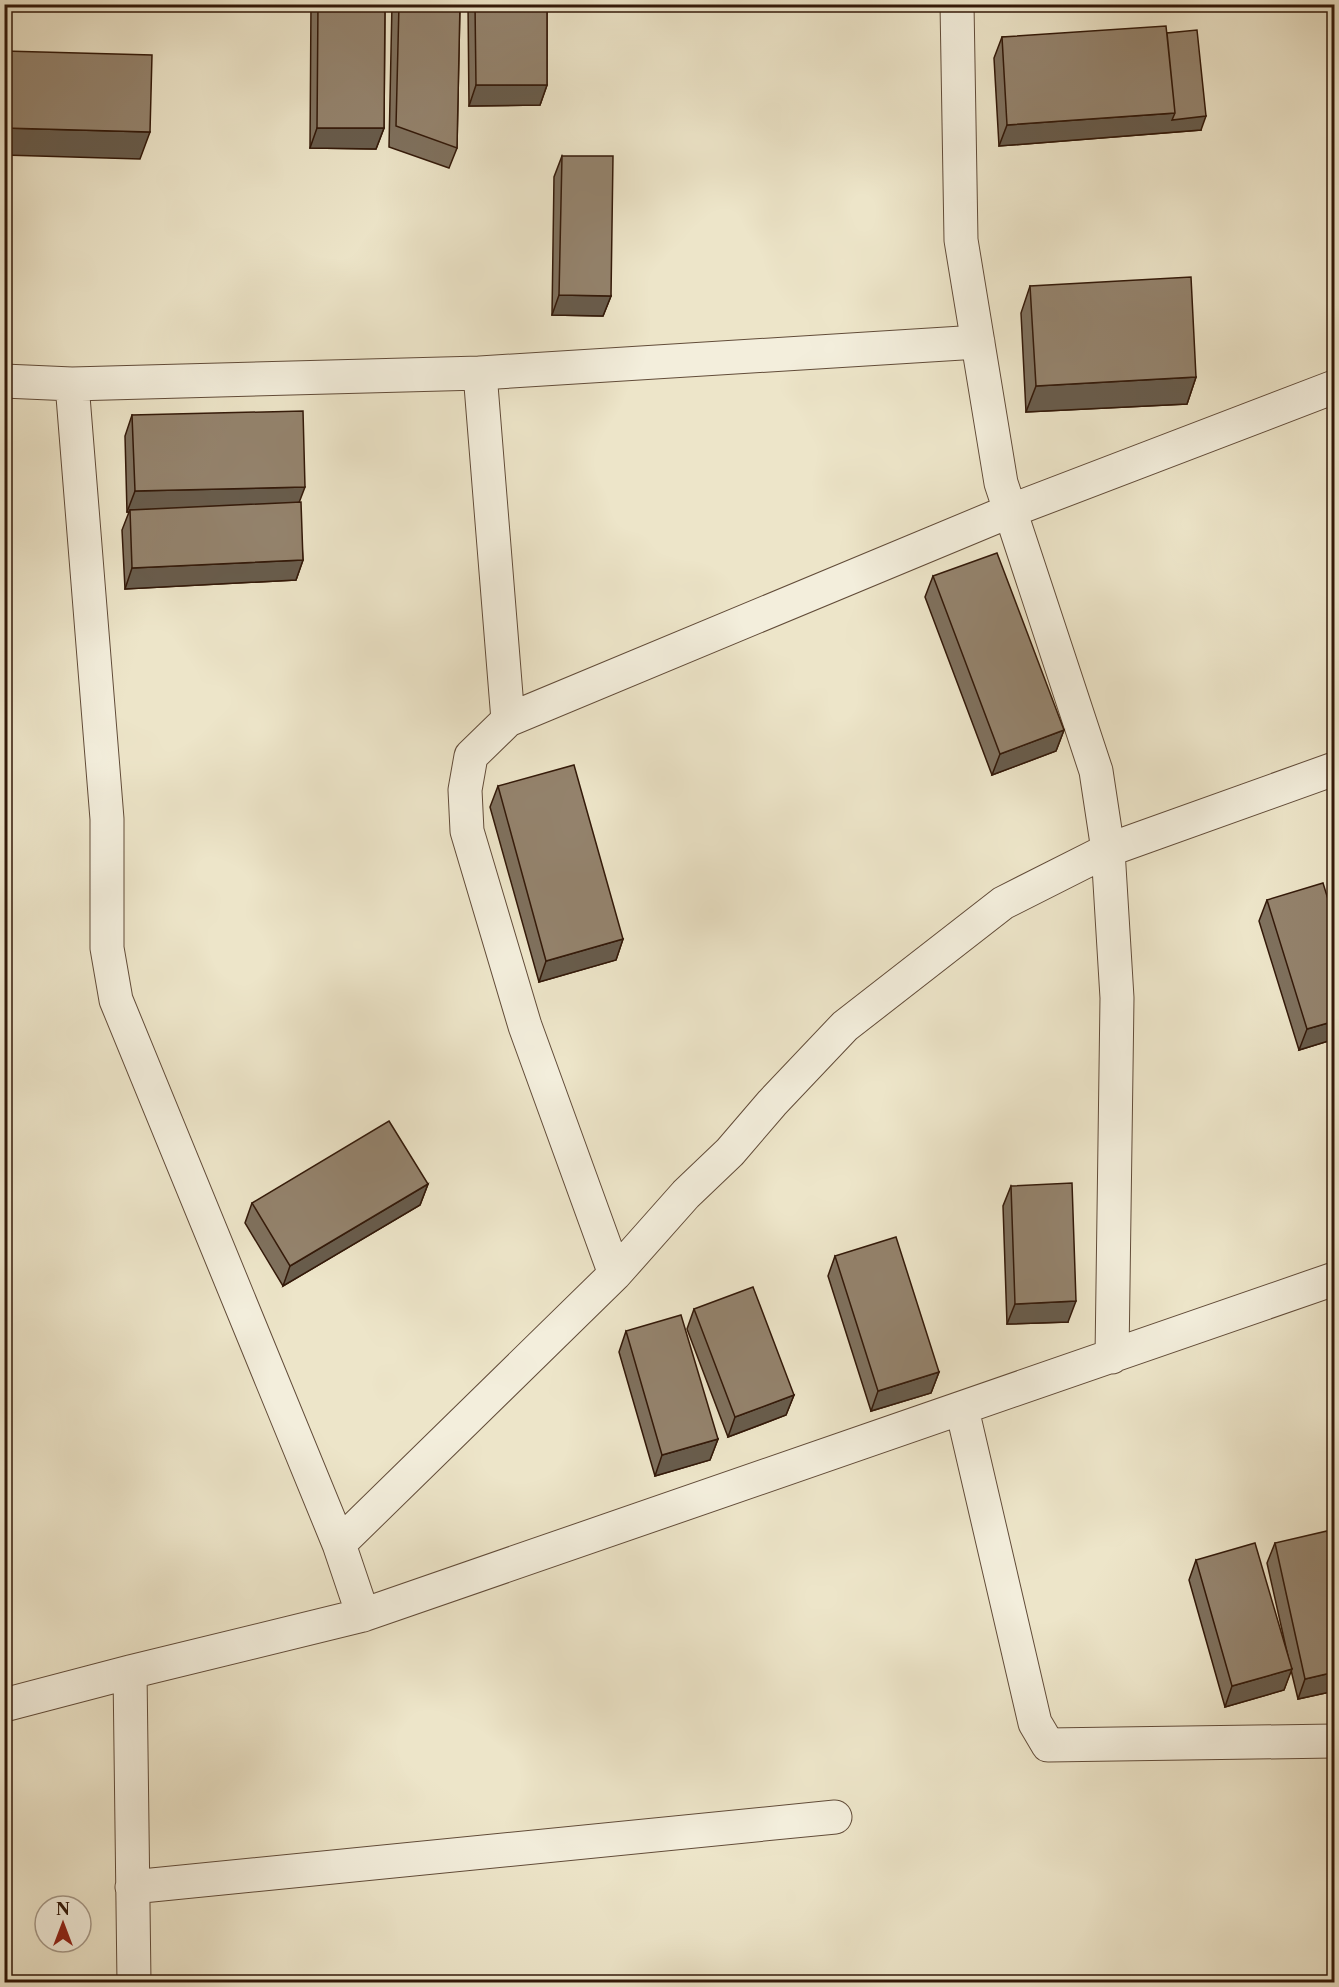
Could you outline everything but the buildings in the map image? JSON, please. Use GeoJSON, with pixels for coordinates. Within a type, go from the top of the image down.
{"type":"FeatureCollection","features":[{"type":"Feature","properties":{"kind":"street"},"geometry":{"type":"LineString","coordinates":[[957,4],[961,240],[1001,483],[1096,771],[1108,850],[1117,998],[1112,1357]]}},
{"type":"Feature","properties":{"kind":"street"},"geometry":{"type":"LineString","coordinates":[[4,381],[72,384],[480,373],[978,342]]}},
{"type":"Feature","properties":{"kind":"street"},"geometry":{"type":"LineString","coordinates":[[480,373],[508,720]]}},
{"type":"Feature","properties":{"kind":"street"},"geometry":{"type":"LineString","coordinates":[[72,384],[107,819],[107,948],[116,1000],[339,1544],[363,1615]]}},
{"type":"Feature","properties":{"kind":"street"},"geometry":{"type":"LineString","coordinates":[[615,1274],[525,1026],[467,831],[465,790],[471,756],[508,720],[1010,511],[1335,387]]}},
{"type":"Feature","properties":{"kind":"street"},"geometry":{"type":"LineString","coordinates":[[339,1544],[615,1274],[686,1194],[730,1152],[772,1103],[845,1026],[1003,903],[1108,850],[1335,769]]}},
{"type":"Feature","properties":{"kind":"street"},"geometry":{"type":"LineString","coordinates":[[4,1705],[363,1615],[1335,1279]]}},
{"type":"Feature","properties":{"kind":"street"},"geometry":{"type":"LineString","coordinates":[[962,1409],[1035,1723],[1048,1745],[1335,1741]]}},
{"type":"Feature","properties":{"kind":"street"},"geometry":{"type":"LineString","coordinates":[[130,1672],[134,1983]]}},
{"type":"Feature","properties":{"kind":"street"},"geometry":{"type":"LineString","coordinates":[[132,1887],[835,1817]]}}]}
